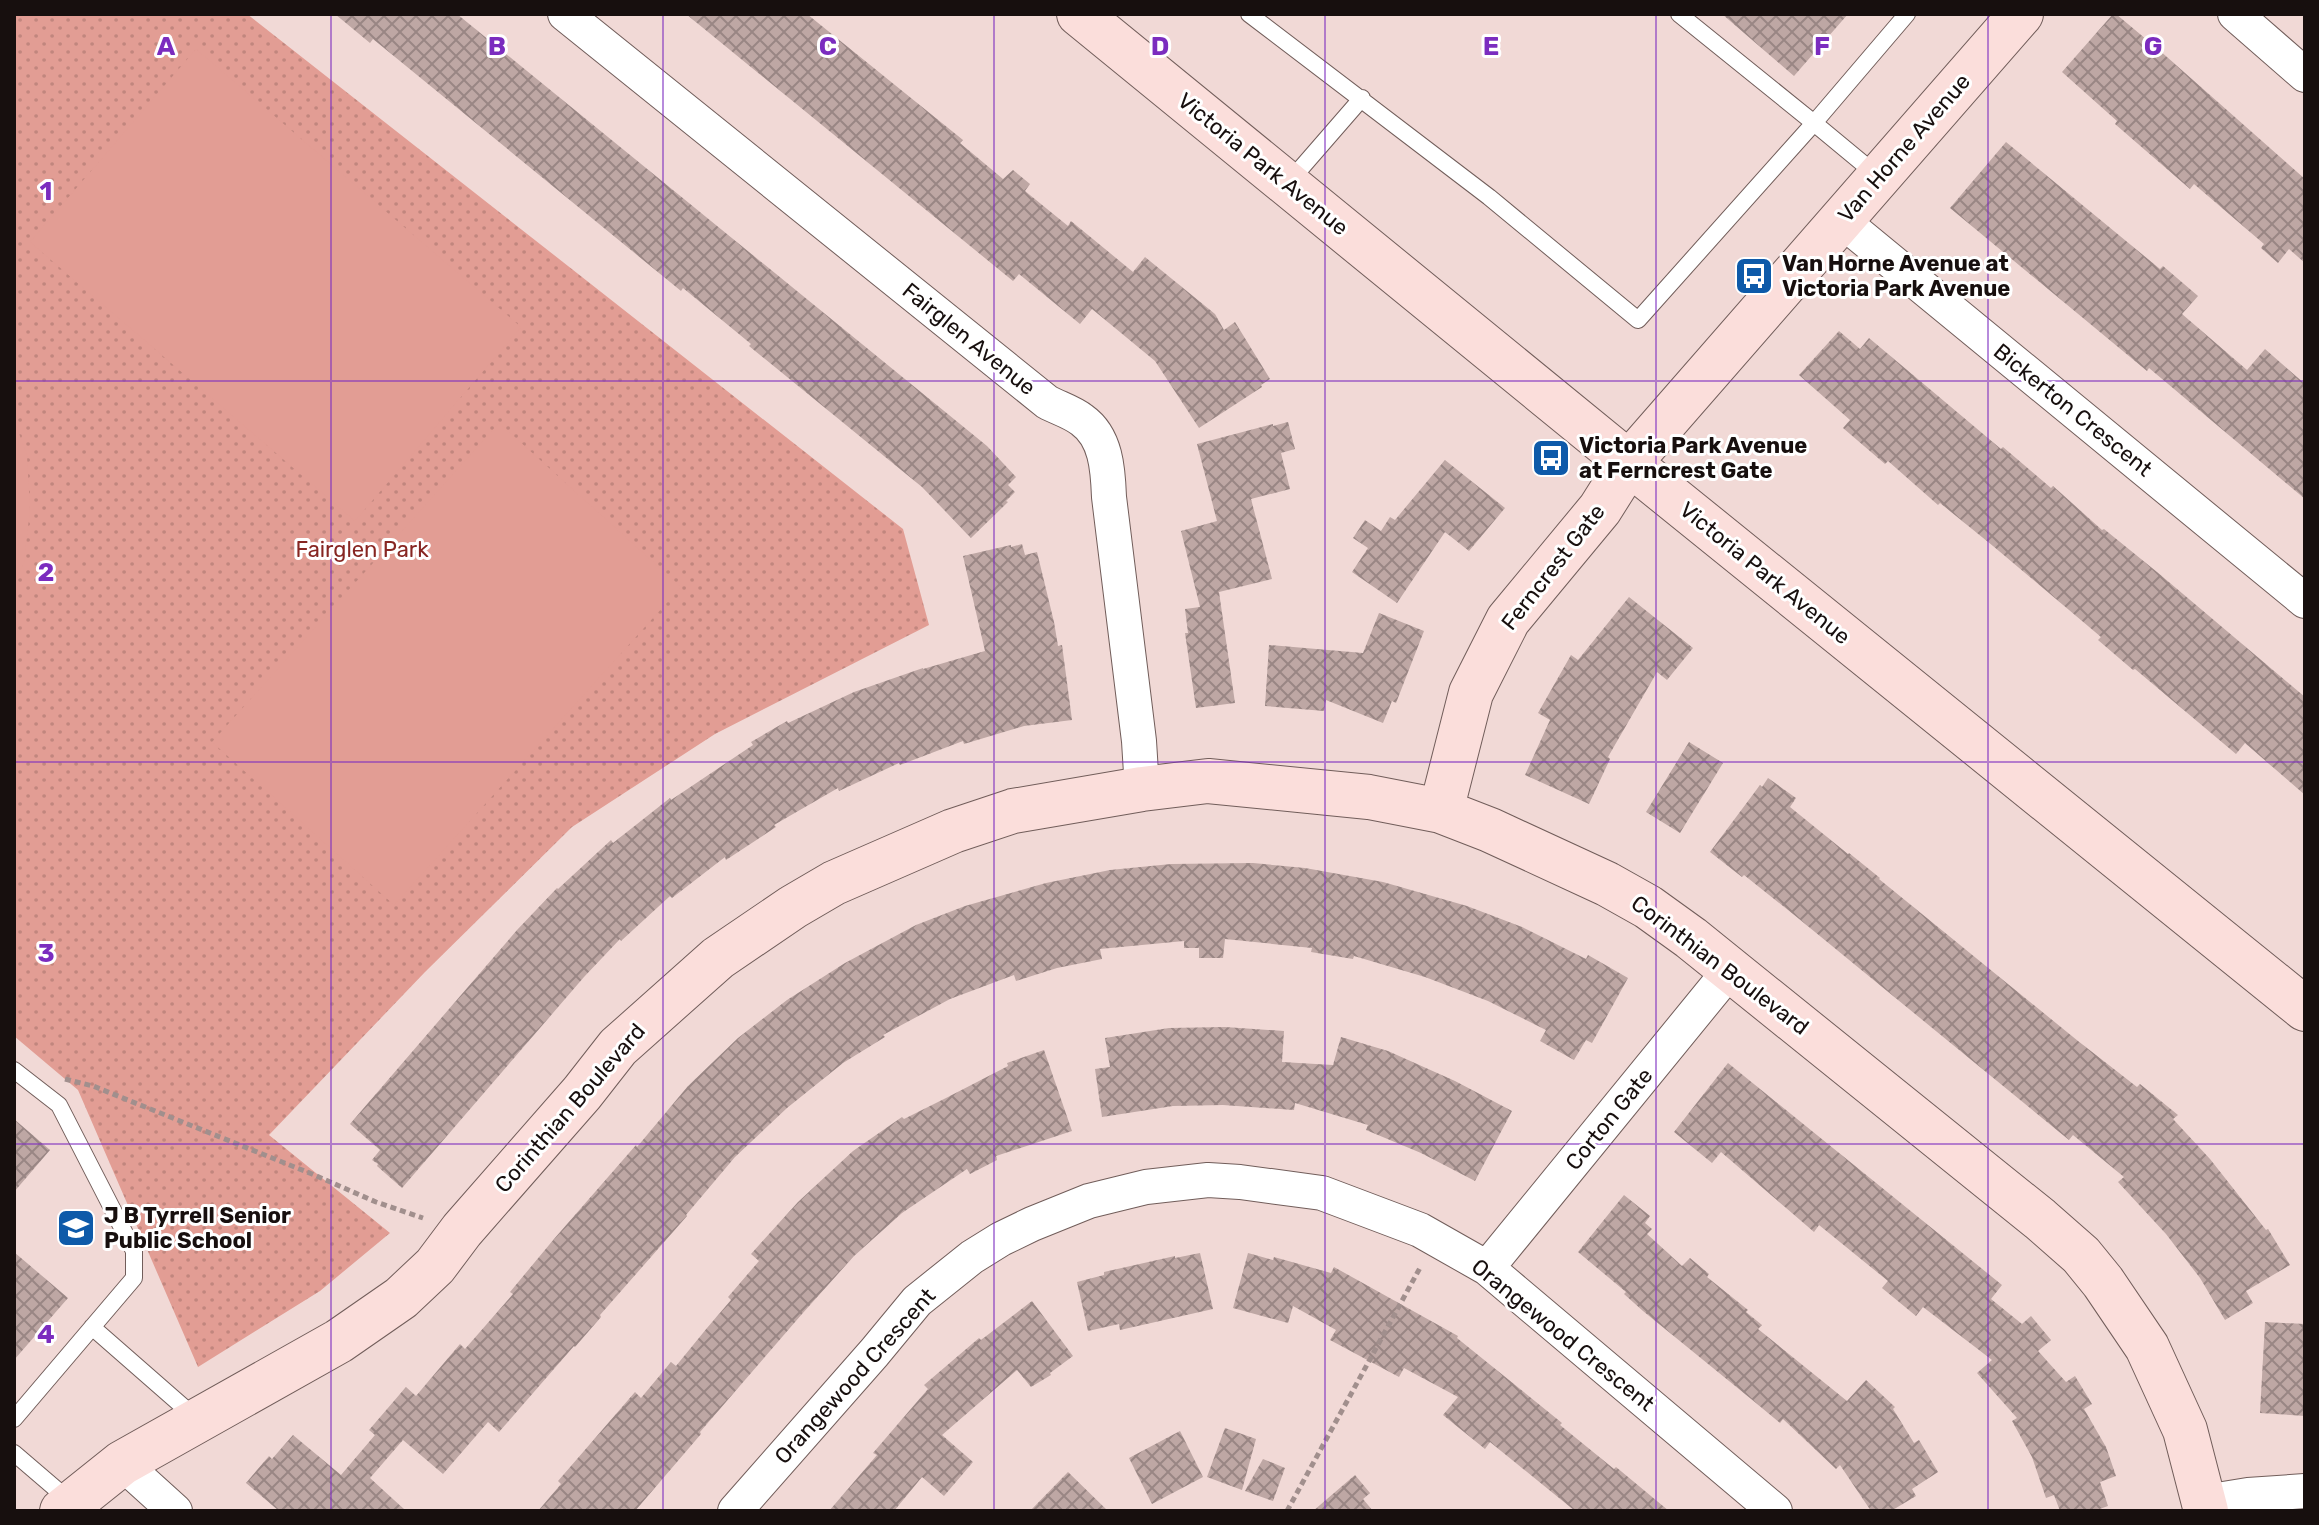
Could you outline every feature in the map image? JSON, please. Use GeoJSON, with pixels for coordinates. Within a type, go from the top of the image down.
{"type":"FeatureCollection","features":[{"type":"Feature","properties":{"kind":"street","name":"Fairglen Avenue"},"geometry":{"type":"LineString","coordinates":[[565,14],[1047,402],[1083,421],[1101,441],[1108,471],[1142,789]]}},
{"type":"Feature","properties":{"kind":"street","name":"Victoria Park Avenue"},"geometry":{"type":"LineString","coordinates":[[1079,14],[2305,1009]]}},
{"type":"Feature","properties":{"kind":"street","name":"Van Horne Avenue"},"geometry":{"type":"LineString","coordinates":[[1629,463],[2021,14]]}},
{"type":"Feature","properties":{"kind":"street"},"geometry":{"type":"LineString","coordinates":[[2235,14],[2305,75]]}},
{"type":"Feature","properties":{"kind":"street","name":"Bickerton Crescent"},"geometry":{"type":"LineString","coordinates":[[1841,220],[2305,601]]}},
{"type":"Feature","properties":{"kind":"street","name":"Ferncrest Gate"},"geometry":{"type":"LineString","coordinates":[[1441,811],[1471,693],[1508,620],[1600,509],[1629,463]]}},
{"type":"Feature","properties":{"kind":"street","name":"Corinthian Boulevard"},"geometry":{"type":"LineString","coordinates":[[66,1507],[122,1463],[339,1341],[401,1298],[435,1266],[618,1047],[718,958],[793,907],[834,883],[953,831],[1013,811],[1208,781],[1369,797],[1441,811],[1607,884],[1648,907],[1731,969],[2081,1255],[2117,1301],[2147,1347],[2185,1430],[2206,1506]]}},
{"type":"Feature","properties":{"kind":"street","name":"Corton Gate"},"geometry":{"type":"LineString","coordinates":[[1487,1268],[1731,969]]}},
{"type":"Feature","properties":{"kind":"street","name":"Orangewood Crescent"},"geometry":{"type":"LineString","coordinates":[[735,1511],[917,1301],[972,1257],[1001,1239],[1089,1201],[1146,1187],[1208,1180],[1322,1193],[1420,1230],[1487,1268],[1775,1511]]}},
{"type":"Feature","properties":{"kind":"street"},"geometry":{"type":"LineString","coordinates":[[122,1463],[175,1511]]}},
{"type":"Feature","properties":{"kind":"street"},"geometry":{"type":"LineString","coordinates":[[2206,1506],[2248,1495],[2305,1491]]}},
{"type":"Feature","properties":{"kind":"lane"},"geometry":{"type":"LineString","coordinates":[[1249,14],[1500,206],[1638,320],[1907,14]]}},
{"type":"Feature","properties":{"kind":"lane"},"geometry":{"type":"LineString","coordinates":[[1679,14],[1879,177]]}},
{"type":"Feature","properties":{"kind":"lane"},"geometry":{"type":"LineString","coordinates":[[1287,184],[1362,98]]}},
{"type":"Feature","properties":{"kind":"lane"},"geometry":{"type":"LineString","coordinates":[[14,1070],[59,1105],[134,1251],[134,1278],[14,1419]]}},
{"type":"Feature","properties":{"kind":"lane"},"geometry":{"type":"LineString","coordinates":[[92,1327],[199,1420]]}},
{"type":"Feature","properties":{"kind":"lane"},"geometry":{"type":"LineString","coordinates":[[14,1453],[66,1507]]}},
{"type":"Feature","properties":{"kind":"path"},"geometry":{"type":"LineString","coordinates":[[53,1076],[93,1086],[376,1202],[423,1218]]}},
{"type":"Feature","properties":{"kind":"path"},"geometry":{"type":"LineString","coordinates":[[1287,1511],[1422,1264]]}},
{"type":"Feature","properties":{"kind":"green space","name":"Fairglen Park"},"geometry":{"type":"Polygon","coordinates":[[[14,14],[247,14],[903,529],[929,625],[715,734],[572,827],[425,972],[269,1135],[390,1233],[320,1291],[198,1367],[78,1090],[14,1036],[14,14]]]}},
{"type":"Feature","properties":{"kind":"green space"},"geometry":{"type":"Polygon","coordinates":[[[196,49],[521,327],[355,521],[30,242],[196,49]]]}},
{"type":"Feature","properties":{"kind":"green space"},"geometry":{"type":"Polygon","coordinates":[[[14,419],[27,456],[30,509],[24,562],[14,583],[14,419]]]}},
{"type":"Feature","properties":{"kind":"green space"},"geometry":{"type":"Polygon","coordinates":[[[499,423],[681,587],[394,905],[212,742],[499,423]]]}},
{"type":"Feature","properties":{"kind":"building"},"geometry":{"type":"Polygon","coordinates":[[[335,14],[457,14],[987,446],[1016,477],[1008,485],[1015,492],[1008,502],[971,538],[922,487],[749,346],[751,344],[683,288],[681,291],[373,39],[370,43],[335,14]]]}},
{"type":"Feature","properties":{"kind":"building"},"geometry":{"type":"Polygon","coordinates":[[[686,14],[807,14],[963,140],[960,143],[1003,179],[1013,170],[1030,184],[1025,191],[1068,226],[1071,221],[1133,272],[1145,257],[1215,314],[1224,330],[1235,322],[1270,379],[1199,428],[1155,361],[1092,309],[1080,324],[1019,274],[1013,281],[686,14]]]}},
{"type":"Feature","properties":{"kind":"building"},"geometry":{"type":"Polygon","coordinates":[[[1722,14],[1848,14],[1794,76],[1722,14]]]}},
{"type":"Feature","properties":{"kind":"building"},"geometry":{"type":"Polygon","coordinates":[[[2113,14],[2159,50],[2305,179],[2305,263],[2289,249],[2278,263],[2261,248],[2264,244],[2194,184],[2190,189],[2115,124],[2117,121],[2062,72],[2113,14]]]}},
{"type":"Feature","properties":{"kind":"building"},"geometry":{"type":"Polygon","coordinates":[[[2006,142],[2160,269],[2163,266],[2198,296],[2182,314],[2247,370],[2265,349],[2305,384],[2305,499],[2149,368],[2147,371],[1950,208],[2006,142]]]}},
{"type":"Feature","properties":{"kind":"building"},"geometry":{"type":"Polygon","coordinates":[[[1839,331],[1860,349],[1869,338],[2001,449],[2003,447],[2051,488],[2053,486],[2305,697],[2305,795],[2245,743],[2236,754],[2133,670],[2098,640],[2101,637],[1993,546],[1843,428],[1850,420],[1799,375],[1839,331]]]}},
{"type":"Feature","properties":{"kind":"building"},"geometry":{"type":"Polygon","coordinates":[[[1288,422],[1295,449],[1281,453],[1290,489],[1251,499],[1272,579],[1219,592],[1235,703],[1196,708],[1185,633],[1188,633],[1185,609],[1200,607],[1181,531],[1217,521],[1197,444],[1288,422]]]}},
{"type":"Feature","properties":{"kind":"building"},"geometry":{"type":"Polygon","coordinates":[[[1445,460],[1505,508],[1469,551],[1445,532],[1397,603],[1352,572],[1368,548],[1353,538],[1365,520],[1381,531],[1390,517],[1395,520],[1445,460]]]}},
{"type":"Feature","properties":{"kind":"building"},"geometry":{"type":"Polygon","coordinates":[[[1022,544],[1025,555],[1037,552],[1058,646],[1062,645],[1072,720],[1024,726],[964,744],[963,741],[899,763],[839,791],[838,788],[774,825],[776,827],[726,860],[725,857],[672,898],[670,896],[620,939],[402,1188],[377,1166],[372,1160],[380,1150],[350,1124],[557,888],[611,840],[613,843],[670,798],[787,721],[854,692],[985,651],[963,556],[1022,544]]]}},
{"type":"Feature","properties":{"kind":"building"},"geometry":{"type":"Polygon","coordinates":[[[1629,597],[1693,648],[1667,680],[1657,672],[1608,757],[1610,759],[1589,804],[1525,775],[1550,720],[1538,713],[1571,655],[1578,660],[1629,597]]]}},
{"type":"Feature","properties":{"kind":"building"},"geometry":{"type":"Polygon","coordinates":[[[1379,613],[1424,631],[1396,703],[1392,701],[1383,723],[1326,700],[1324,711],[1265,706],[1269,645],[1363,653],[1379,613]]]}},
{"type":"Feature","properties":{"kind":"building"},"geometry":{"type":"Polygon","coordinates":[[[1689,742],[1723,763],[1680,833],[1646,812],[1689,742]]]}},
{"type":"Feature","properties":{"kind":"building"},"geometry":{"type":"Polygon","coordinates":[[[1768,778],[1796,798],[1790,807],[2078,1041],[2178,1115],[2173,1119],[2268,1229],[2290,1265],[2246,1291],[2253,1303],[2225,1320],[2200,1278],[2166,1234],[2118,1182],[2124,1177],[2073,1135],[2069,1140],[1793,914],[1710,852],[1768,778]]]}},
{"type":"Feature","properties":{"kind":"building"},"geometry":{"type":"Polygon","coordinates":[[[1253,863],[1305,868],[1383,882],[1467,906],[1522,927],[1586,959],[1588,955],[1628,978],[1592,1043],[1586,1040],[1574,1060],[1540,1041],[1546,1030],[1488,1001],[1425,977],[1354,956],[1353,959],[1311,952],[1312,948],[1225,939],[1223,958],[1199,958],[1199,948],[1184,948],[1184,941],[1100,949],[1102,959],[1057,968],[1016,981],[1014,975],[950,999],[883,1035],[885,1037],[843,1063],[787,1108],[735,1157],[601,1317],[499,1432],[488,1422],[443,1474],[403,1440],[370,1478],[406,1511],[279,1511],[246,1483],[269,1456],[272,1459],[293,1435],[341,1475],[375,1435],[369,1430],[406,1387],[416,1396],[460,1344],[465,1349],[513,1294],[510,1292],[554,1239],[688,1086],[738,1038],[787,1000],[845,963],[916,925],[965,906],[1046,883],[1110,870],[1171,864],[1253,863]]]}},
{"type":"Feature","properties":{"kind":"building"},"geometry":{"type":"Polygon","coordinates":[[[1225,1027],[1284,1031],[1282,1062],[1333,1065],[1341,1037],[1388,1051],[1512,1111],[1475,1181],[1421,1153],[1366,1130],[1368,1125],[1295,1103],[1294,1110],[1223,1105],[1173,1106],[1102,1117],[1095,1069],[1110,1067],[1105,1038],[1169,1028],[1225,1027]]]}},
{"type":"Feature","properties":{"kind":"building"},"geometry":{"type":"Polygon","coordinates":[[[1044,1050],[1072,1131],[996,1156],[997,1160],[970,1174],[967,1169],[902,1213],[854,1256],[802,1314],[635,1511],[538,1511],[561,1484],[558,1481],[635,1392],[641,1398],[671,1362],[676,1366],[731,1300],[728,1297],[759,1261],[751,1254],[798,1202],[853,1151],[902,1117],[904,1119],[948,1097],[1008,1066],[1007,1063],[1044,1050]]]}},
{"type":"Feature","properties":{"kind":"building"},"geometry":{"type":"Polygon","coordinates":[[[1728,1063],[2002,1285],[1991,1299],[2022,1324],[2031,1316],[2051,1340],[2038,1351],[2066,1382],[2075,1376],[2092,1404],[2084,1409],[2106,1447],[2116,1476],[2100,1482],[2108,1506],[2094,1511],[2060,1511],[2054,1495],[2046,1498],[2032,1457],[2012,1421],[2017,1418],[1977,1373],[1992,1360],[1923,1307],[1916,1316],[1882,1288],[1888,1281],[1819,1225],[1814,1232],[1721,1152],[1712,1163],[1674,1132],[1728,1063]]]}},
{"type":"Feature","properties":{"kind":"building"},"geometry":{"type":"Polygon","coordinates":[[[14,1119],[50,1150],[14,1192],[14,1119]]]}},
{"type":"Feature","properties":{"kind":"building"},"geometry":{"type":"Polygon","coordinates":[[[1624,1195],[1650,1216],[1645,1223],[1652,1229],[1647,1234],[1682,1266],[1690,1258],[1709,1274],[1707,1277],[1748,1310],[1746,1312],[1762,1325],[1758,1329],[1847,1401],[1866,1380],[1895,1407],[1893,1409],[1914,1443],[1919,1440],[1938,1472],[1912,1489],[1916,1496],[1891,1511],[1871,1511],[1840,1465],[1836,1469],[1783,1419],[1780,1423],[1643,1311],[1624,1294],[1626,1292],[1578,1252],[1624,1195]]]}},
{"type":"Feature","properties":{"kind":"building","name":"J B Tyrrell Senior Public School"},"geometry":{"type":"Polygon","coordinates":[[[14,1252],[68,1298],[14,1360],[14,1252]]]}},
{"type":"Feature","properties":{"kind":"building"},"geometry":{"type":"Polygon","coordinates":[[[1200,1253],[1213,1309],[1120,1330],[1119,1324],[1088,1331],[1077,1282],[1104,1275],[1104,1272],[1200,1253]]]}},
{"type":"Feature","properties":{"kind":"building"},"geometry":{"type":"Polygon","coordinates":[[[1248,1253],[1331,1273],[1334,1267],[1458,1336],[1562,1423],[1560,1425],[1669,1511],[1575,1511],[1490,1442],[1485,1449],[1443,1415],[1458,1397],[1404,1368],[1399,1377],[1330,1340],[1336,1330],[1293,1306],[1288,1323],[1233,1308],[1248,1253]]]}},
{"type":"Feature","properties":{"kind":"building"},"geometry":{"type":"Polygon","coordinates":[[[1032,1301],[1073,1356],[1031,1387],[1017,1370],[942,1435],[973,1462],[944,1496],[922,1477],[894,1511],[829,1511],[928,1389],[924,1385],[979,1338],[981,1340],[1032,1301]]]}},
{"type":"Feature","properties":{"kind":"building"},"geometry":{"type":"Polygon","coordinates":[[[2265,1322],[2305,1324],[2305,1416],[2260,1413],[2265,1322]]]}},
{"type":"Feature","properties":{"kind":"building"},"geometry":{"type":"Polygon","coordinates":[[[1225,1428],[1256,1439],[1242,1490],[1207,1477],[1225,1428]]]}},
{"type":"Feature","properties":{"kind":"building"},"geometry":{"type":"Polygon","coordinates":[[[1180,1431],[1203,1477],[1152,1504],[1129,1458],[1180,1431]]]}},
{"type":"Feature","properties":{"kind":"building"},"geometry":{"type":"Polygon","coordinates":[[[1263,1459],[1285,1468],[1273,1501],[1245,1491],[1263,1459]]]}},
{"type":"Feature","properties":{"kind":"building"},"geometry":{"type":"Polygon","coordinates":[[[1068,1472],[1108,1511],[1030,1511],[1068,1472]]]}},
{"type":"Feature","properties":{"kind":"building"},"geometry":{"type":"Polygon","coordinates":[[[1355,1475],[1370,1493],[1363,1499],[1373,1511],[1313,1511],[1355,1475]]]}},
{"type":"Feature","properties":{"kind":"place","name":"Van Horne Avenue at Victoria Park Avenue"},"geometry":{"type":"Point","coordinates":[1754,276]}},
{"type":"Feature","properties":{"kind":"place","name":"Victoria Park Avenue at Ferncrest Gate"},"geometry":{"type":"Point","coordinates":[1551,458]}},
{"type":"Feature","properties":{"kind":"place","name":"J B Tyrrell Senior Public School"},"geometry":{"type":"Point","coordinates":[76,1228]}}]}
